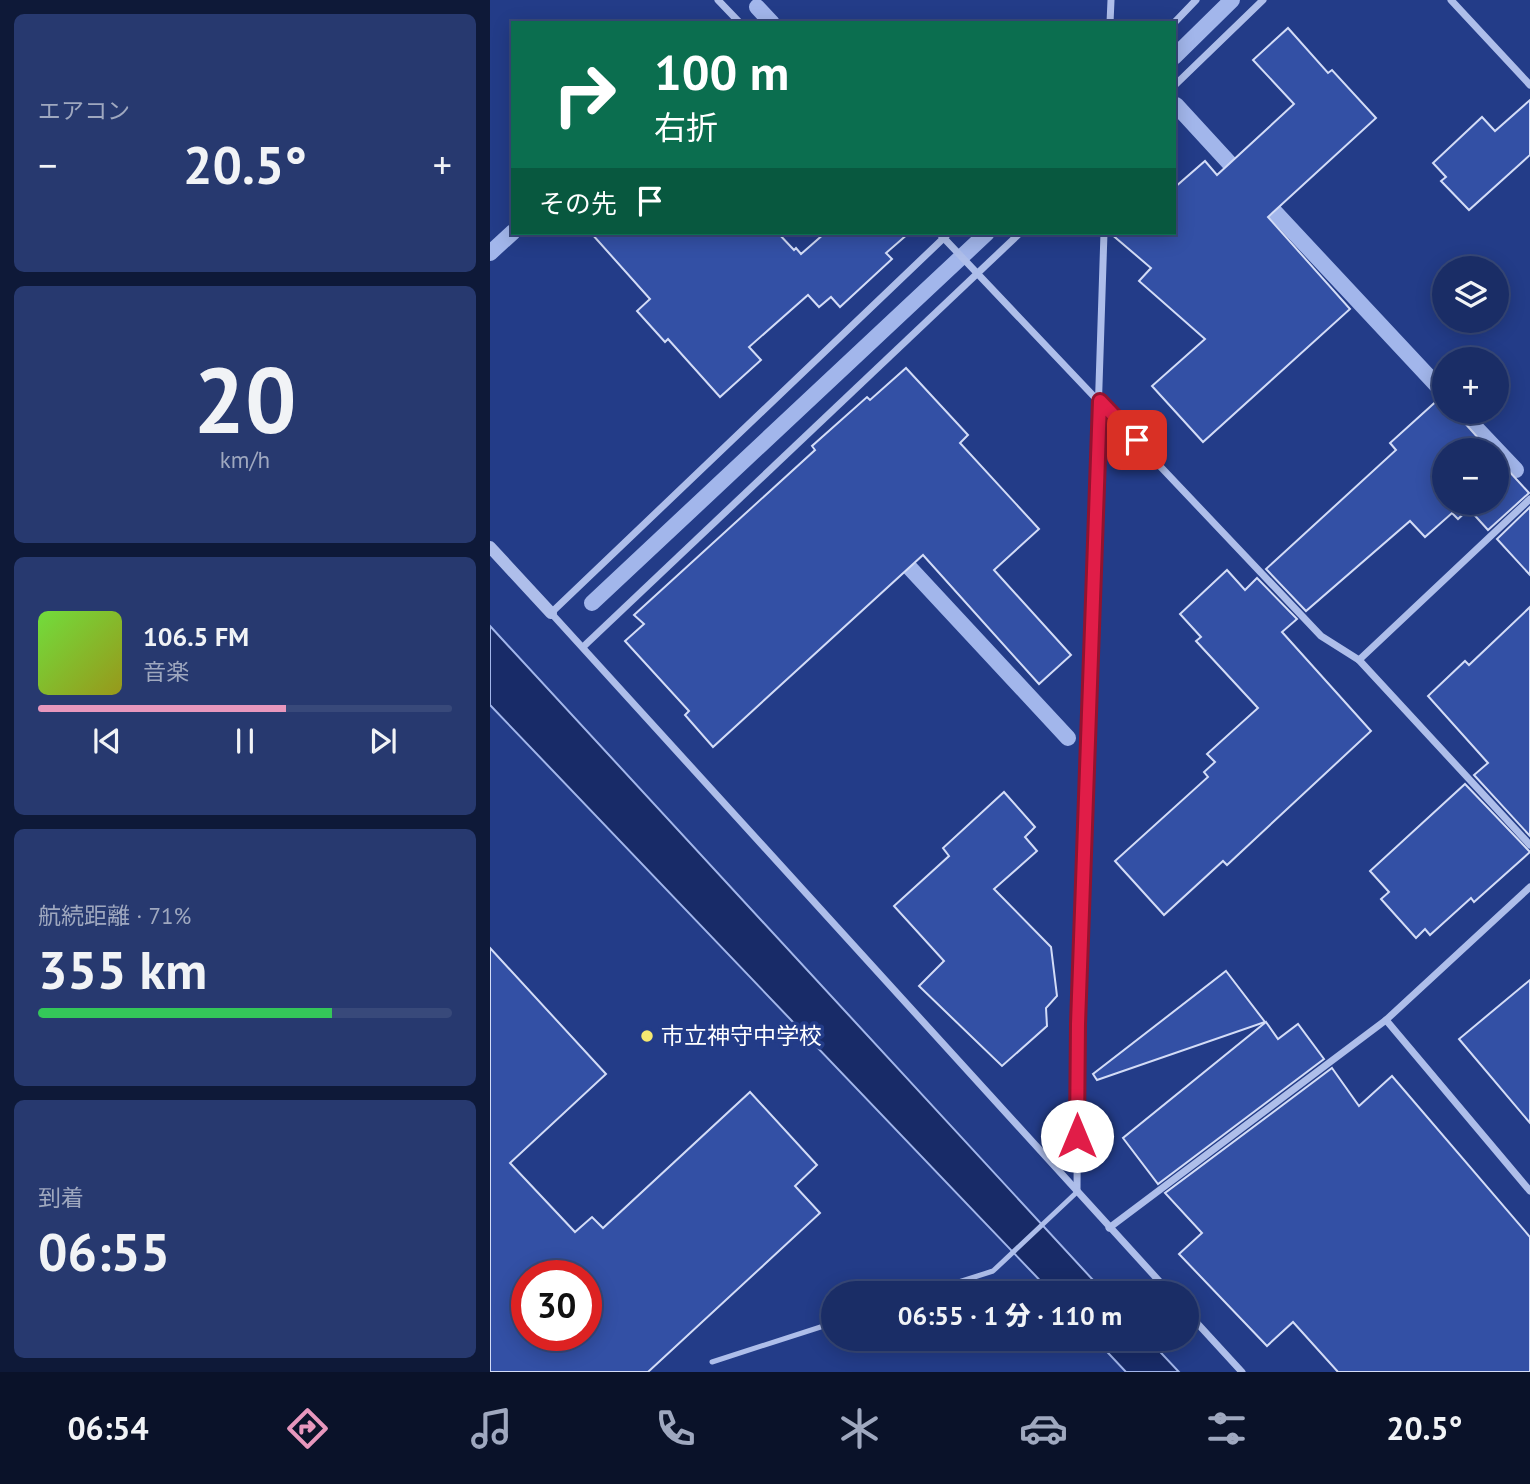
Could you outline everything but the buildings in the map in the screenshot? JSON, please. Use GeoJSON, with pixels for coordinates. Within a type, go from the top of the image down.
{"type":"FeatureCollection","features":[{"type":"Feature","properties":{"kind":"street"},"geometry":{"type":"LineString","coordinates":[[718,0],[738,21]]}},
{"type":"Feature","properties":{"kind":"street"},"geometry":{"type":"LineString","coordinates":[[1110,21],[1111,0]]}},
{"type":"Feature","properties":{"kind":"street"},"geometry":{"type":"LineString","coordinates":[[1176,21],[1196,0]]}},
{"type":"Feature","properties":{"kind":"street"},"geometry":{"type":"LineString","coordinates":[[1176,84],[1263,0]]}},
{"type":"Feature","properties":{"kind":"street"},"geometry":{"type":"LineString","coordinates":[[1451,0],[1530,85]]}},
{"type":"Feature","properties":{"kind":"street"},"geometry":{"type":"LineString","coordinates":[[551,612],[943,235]]}},
{"type":"Feature","properties":{"kind":"street"},"geometry":{"type":"LineString","coordinates":[[945,235],[1321,636],[1359,660],[1530,845]]}},
{"type":"Feature","properties":{"kind":"street"},"geometry":{"type":"LineString","coordinates":[[583,647],[1018,235]]}},
{"type":"Feature","properties":{"kind":"street"},"geometry":{"type":"LineString","coordinates":[[1077,1192],[1078,1024],[1104,235]]}},
{"type":"Feature","properties":{"kind":"street"},"geometry":{"type":"LineString","coordinates":[[1359,660],[1530,499]]}},
{"type":"Feature","properties":{"kind":"street"},"geometry":{"type":"LineString","coordinates":[[490,547],[1159,1281]]}},
{"type":"Feature","properties":{"kind":"street"},"geometry":{"type":"LineString","coordinates":[[1109,1227],[1386,1020],[1530,887]]}},
{"type":"Feature","properties":{"kind":"street"},"geometry":{"type":"LineString","coordinates":[[1386,1020],[1530,1191]]}},
{"type":"Feature","properties":{"kind":"street"},"geometry":{"type":"LineString","coordinates":[[1199,1325],[1242,1372]]}},
{"type":"Feature","properties":{"kind":"lane"},"geometry":{"type":"LineString","coordinates":[[962,1281],[993,1271],[1077,1192]]}},
{"type":"Feature","properties":{"kind":"lane"},"geometry":{"type":"LineString","coordinates":[[712,1362],[821,1327]]}},
{"type":"Feature","properties":{"kind":"water"},"geometry":{"type":"Polygon","coordinates":[[[490,626],[1094,1281],[1041,1281],[490,705],[490,626]]]}},
{"type":"Feature","properties":{"kind":"water"},"geometry":{"type":"Polygon","coordinates":[[[1106,1351],[1159,1351],[1179,1372],[1126,1372],[1106,1351]]]}},
{"type":"Feature","properties":{"kind":"waterway"},"geometry":{"type":"LineString","coordinates":[[1176,55],[1232,0]]}},
{"type":"Feature","properties":{"kind":"waterway"},"geometry":{"type":"LineString","coordinates":[[757,7],[770,21]]}},
{"type":"Feature","properties":{"kind":"waterway"},"geometry":{"type":"LineString","coordinates":[[1176,105],[1244,179]]}},
{"type":"Feature","properties":{"kind":"waterway"},"geometry":{"type":"LineString","coordinates":[[1259,195],[1432,380]]}},
{"type":"Feature","properties":{"kind":"waterway"},"geometry":{"type":"LineString","coordinates":[[490,253],[511,234]]}},
{"type":"Feature","properties":{"kind":"waterway"},"geometry":{"type":"LineString","coordinates":[[592,603],[985,235]]}},
{"type":"Feature","properties":{"kind":"waterway"},"geometry":{"type":"LineString","coordinates":[[1472,424],[1516,470]]}},
{"type":"Feature","properties":{"kind":"waterway"},"geometry":{"type":"LineString","coordinates":[[896,553],[1068,738]]}},
{"type":"Feature","properties":{"kind":"place","name":"市立神守中学校"},"geometry":{"type":"Point","coordinates":[647,1036]}},
{"type":"Feature","properties":{"kind":"route"},"geometry":{"type":"LineString","coordinates":[[1077,1136],[1078,1024],[1100,401],[1137,440]]}}]}
